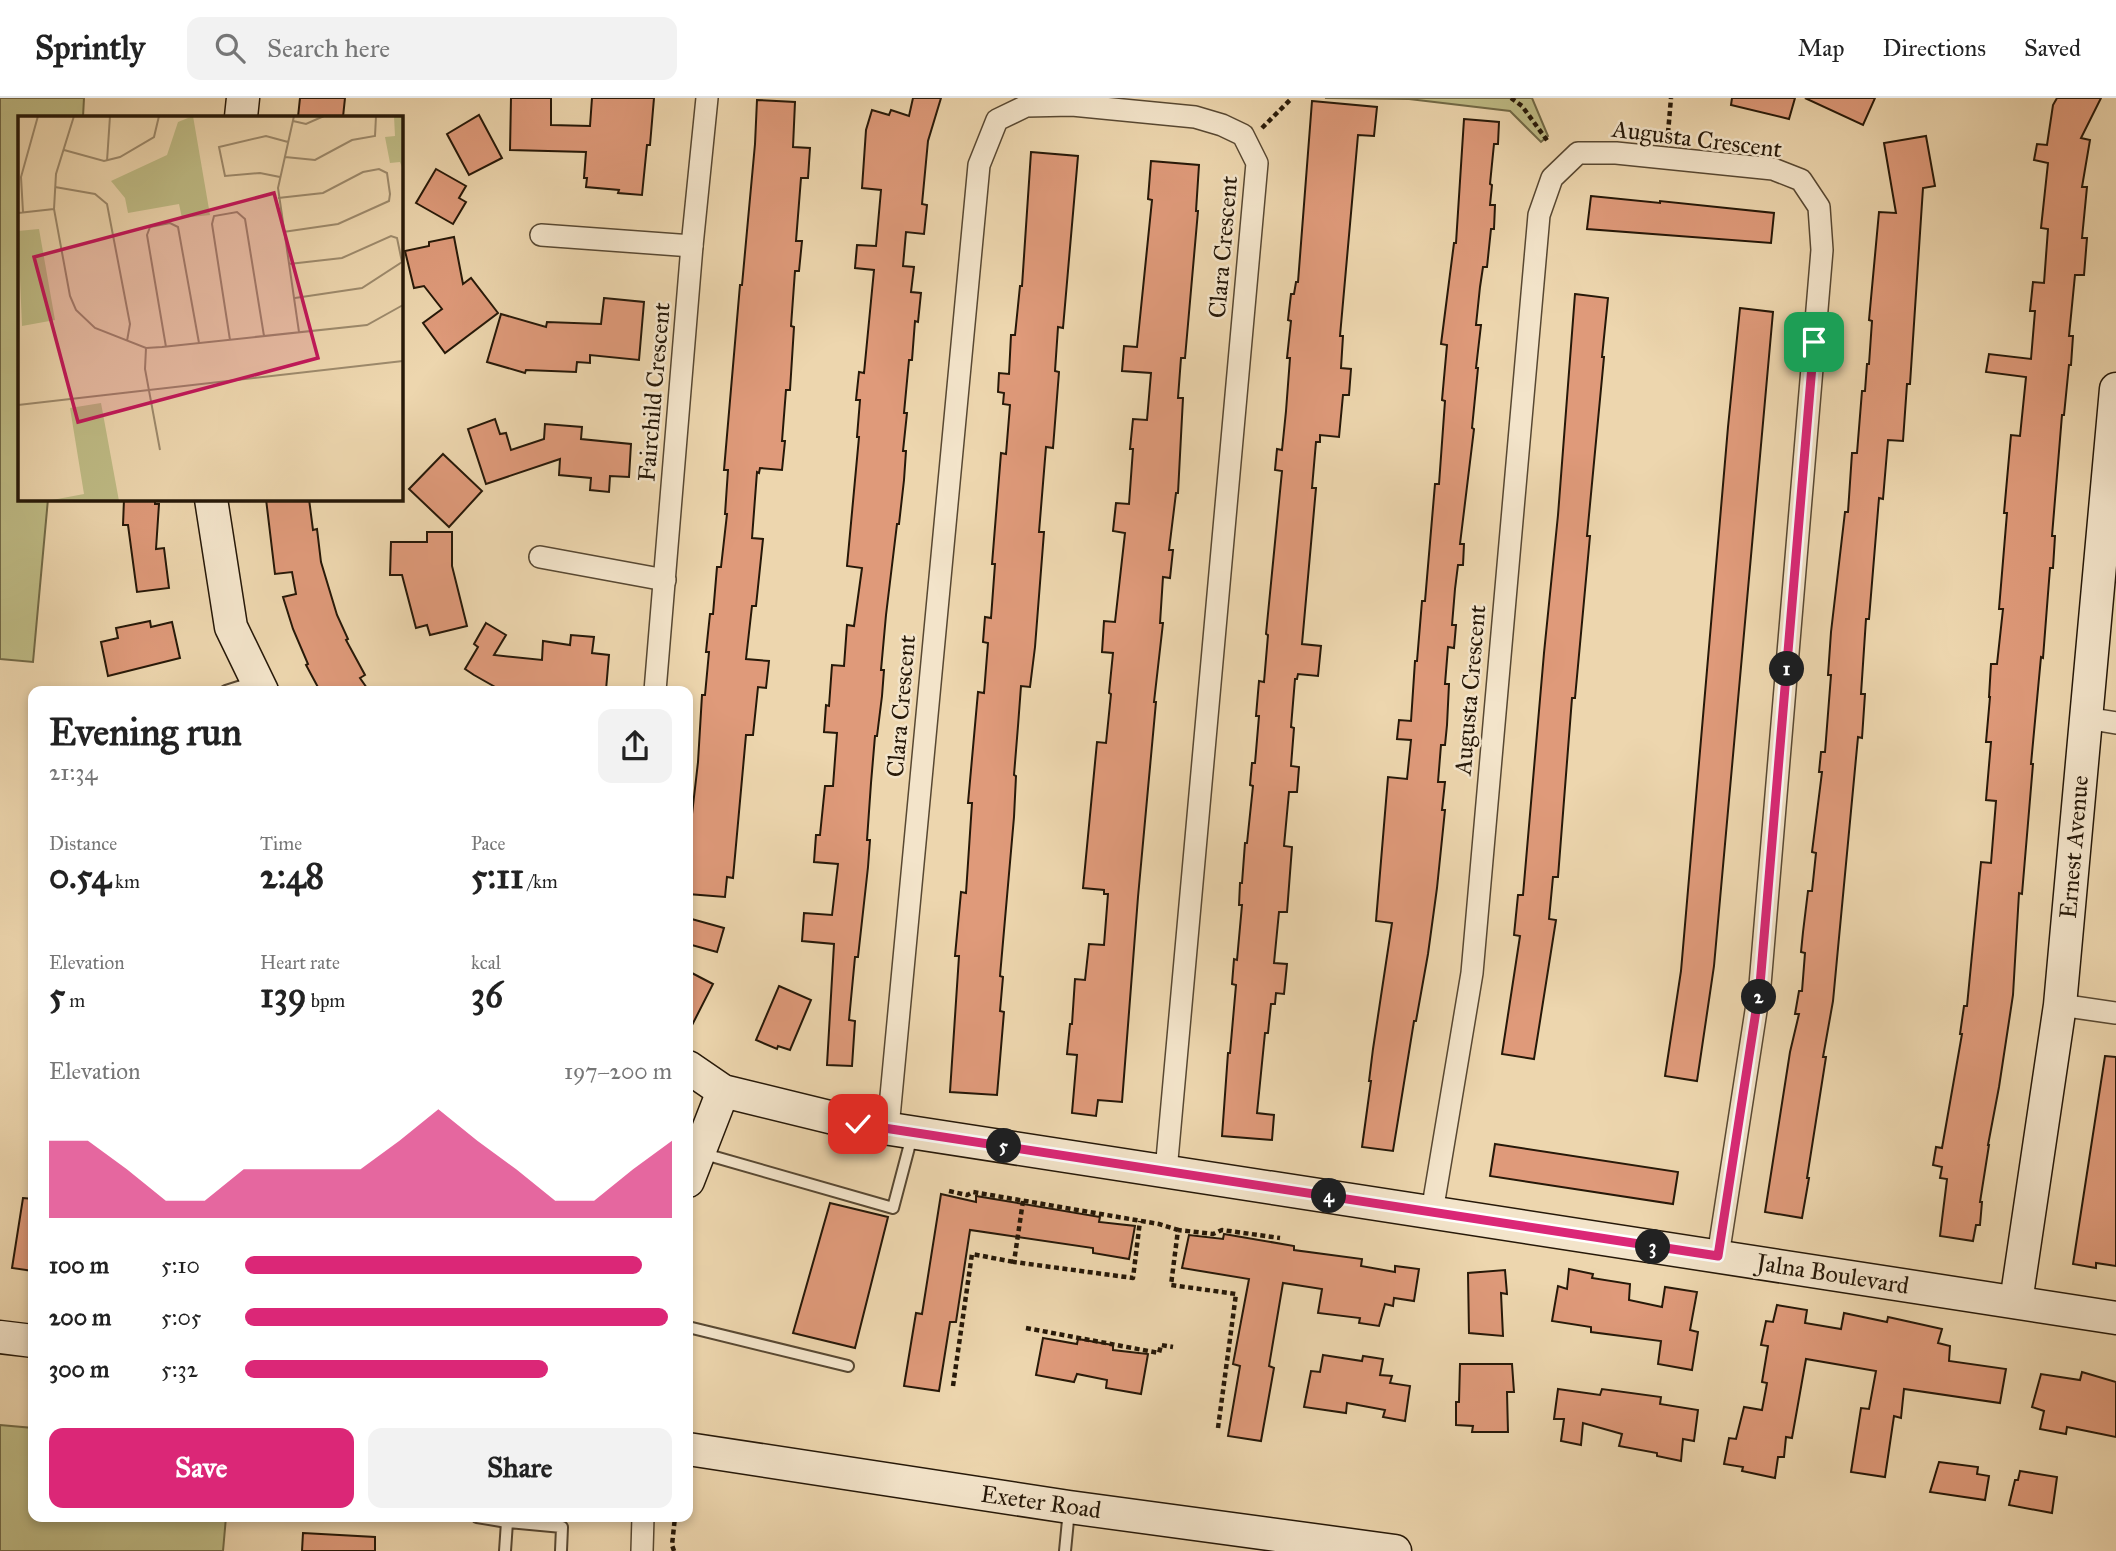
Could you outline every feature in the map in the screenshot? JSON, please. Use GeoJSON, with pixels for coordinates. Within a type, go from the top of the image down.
{"type":"FeatureCollection","features":[{"type":"Feature","properties":{"kind":"street"},"geometry":{"type":"LineString","coordinates":[[241,116],[243,98]]}},
{"type":"Feature","properties":{"kind":"street","name":"Fairchild Crescent"},"geometry":{"type":"LineString","coordinates":[[655,686],[707,98]]}},
{"type":"Feature","properties":{"kind":"street","name":"Clara Crescent"},"geometry":{"type":"LineString","coordinates":[[900,1130],[979,165],[997,120],[1026,106],[1072,105],[1195,117],[1243,135],[1257,163],[1166,1171]]}},
{"type":"Feature","properties":{"kind":"street","name":"Augusta Crescent"},"geometry":{"type":"LineString","coordinates":[[1432,1212],[1472,973],[1539,215],[1552,178],[1578,153],[1616,153],[1773,169],[1801,180],[1819,207],[1822,250],[1760,985],[1718,1256]]}},
{"type":"Feature","properties":{"kind":"street"},"geometry":{"type":"LineString","coordinates":[[541,235],[692,246]]}},
{"type":"Feature","properties":{"kind":"street","name":"Ernest Avenue"},"geometry":{"type":"LineString","coordinates":[[2016,1302],[2101,720],[2116,389]]}},
{"type":"Feature","properties":{"kind":"street"},"geometry":{"type":"LineString","coordinates":[[211,500],[231,627],[260,686]]}},
{"type":"Feature","properties":{"kind":"street"},"geometry":{"type":"LineString","coordinates":[[540,557],[665,580]]}},
{"type":"Feature","properties":{"kind":"street"},"geometry":{"type":"LineString","coordinates":[[2060,1005],[2116,1013]]}},
{"type":"Feature","properties":{"kind":"street","name":"Jalna Boulevard"},"geometry":{"type":"LineString","coordinates":[[693,1070],[723,1091],[858,1124],[2116,1318]]}},
{"type":"Feature","properties":{"kind":"street"},"geometry":{"type":"LineString","coordinates":[[693,1166],[723,1091]]}},
{"type":"Feature","properties":{"kind":"street"},"geometry":{"type":"LineString","coordinates":[[0,1337],[28,1340]]}},
{"type":"Feature","properties":{"kind":"street","name":"Exeter Road"},"geometry":{"type":"LineString","coordinates":[[693,1450],[1069,1507],[1395,1551]]}},
{"type":"Feature","properties":{"kind":"street"},"geometry":{"type":"LineString","coordinates":[[642,1551],[643,1522]]}},
{"type":"Feature","properties":{"kind":"lane"},"geometry":{"type":"LineString","coordinates":[[693,1166],[893,1208],[900,1130]]}},
{"type":"Feature","properties":{"kind":"lane"},"geometry":{"type":"LineString","coordinates":[[693,1328],[848,1366]]}},
{"type":"Feature","properties":{"kind":"lane"},"geometry":{"type":"LineString","coordinates":[[1065,1551],[1069,1507]]}},
{"type":"Feature","properties":{"kind":"lane"},"geometry":{"type":"LineString","coordinates":[[505,1551],[507,1522],[562,1527],[561,1551]]}},
{"type":"Feature","properties":{"kind":"path"},"geometry":{"type":"LineString","coordinates":[[1247,144],[1292,98]]}},
{"type":"Feature","properties":{"kind":"path"},"geometry":{"type":"LineString","coordinates":[[1511,98],[1521,106],[1549,144]]}},
{"type":"Feature","properties":{"kind":"path"},"geometry":{"type":"LineString","coordinates":[[1668,133],[1671,98]]}},
{"type":"Feature","properties":{"kind":"path"},"geometry":{"type":"LineString","coordinates":[[949,1191],[967,1195],[973,1192],[1159,1224],[1178,1230],[1213,1234],[1223,1230],[1280,1238]]}},
{"type":"Feature","properties":{"kind":"path"},"geometry":{"type":"LineString","coordinates":[[1014,1262],[1023,1201]]}},
{"type":"Feature","properties":{"kind":"path"},"geometry":{"type":"LineString","coordinates":[[953,1386],[972,1254],[1133,1278],[1140,1221]]}},
{"type":"Feature","properties":{"kind":"path"},"geometry":{"type":"LineString","coordinates":[[1178,1230],[1171,1285],[1236,1294],[1218,1429]]}},
{"type":"Feature","properties":{"kind":"path"},"geometry":{"type":"LineString","coordinates":[[1026,1328],[1159,1353],[1161,1346],[1173,1347]]}},
{"type":"Feature","properties":{"kind":"path"},"geometry":{"type":"LineString","coordinates":[[674,1522],[674,1551]]}},
{"type":"Feature","properties":{"kind":"shaded area"},"geometry":{"type":"Polygon","coordinates":[[[0,98],[84,98],[83,116],[18,116],[18,500],[48,500],[33,662],[0,659],[0,98]]]}},
{"type":"Feature","properties":{"kind":"shaded area"},"geometry":{"type":"Polygon","coordinates":[[[1325,98],[1532,98],[1548,136],[1541,142],[1510,111],[1409,99],[1325,98]]]}},
{"type":"Feature","properties":{"kind":"shaded area"},"geometry":{"type":"Polygon","coordinates":[[[0,1425],[28,1428],[28,1522],[226,1522],[223,1551],[0,1551],[0,1425]]]}},
{"type":"Feature","properties":{"kind":"building"},"geometry":{"type":"Polygon","coordinates":[[[300,98],[345,98],[343,116],[298,116],[300,98]]]}},
{"type":"Feature","properties":{"kind":"building"},"geometry":{"type":"Polygon","coordinates":[[[511,98],[551,98],[551,125],[590,126],[592,98],[654,98],[642,195],[586,187],[586,152],[510,150],[511,98]]]}},
{"type":"Feature","properties":{"kind":"building"},"geometry":{"type":"Polygon","coordinates":[[[913,98],[941,98],[928,141],[922,204],[927,205],[924,234],[906,232],[903,266],[914,267],[911,292],[921,293],[918,322],[915,321],[912,360],[909,360],[904,413],[907,413],[903,451],[906,451],[904,480],[886,615],[881,670],[884,670],[882,696],[871,783],[868,867],[849,1020],[855,1021],[852,1066],[827,1065],[834,944],[802,941],[804,913],[832,915],[838,864],[814,862],[825,786],[833,786],[837,733],[824,732],[826,705],[829,706],[832,665],[844,666],[847,625],[854,626],[862,568],[847,566],[859,437],[860,400],[856,400],[859,372],[864,373],[874,270],[855,268],[857,245],[876,246],[881,190],[862,188],[866,130],[872,110],[889,115],[891,110],[909,116],[913,98]]]}},
{"type":"Feature","properties":{"kind":"building"},"geometry":{"type":"Polygon","coordinates":[[[1732,98],[1795,98],[1789,119],[1731,105],[1732,98]]]}},
{"type":"Feature","properties":{"kind":"building"},"geometry":{"type":"Polygon","coordinates":[[[1805,98],[1875,98],[1863,125],[1805,98]]]}},
{"type":"Feature","properties":{"kind":"building"},"geometry":{"type":"Polygon","coordinates":[[[2057,98],[2101,98],[2081,138],[2090,140],[2082,187],[2087,187],[2082,238],[2087,238],[2084,275],[2075,275],[2069,336],[2073,336],[2071,365],[2062,415],[2052,536],[2055,536],[2053,568],[2050,568],[2043,658],[2041,657],[2022,894],[2019,893],[2013,995],[1988,1145],[1980,1202],[1980,1225],[1976,1225],[1973,1241],[1940,1236],[1947,1179],[1940,1178],[1942,1167],[1933,1165],[1936,1147],[1942,1148],[1962,1034],[1964,1006],[1967,1006],[1981,862],[1991,863],[1996,801],[1986,800],[1991,742],[1986,742],[1991,664],[1997,664],[2003,609],[1999,609],[2011,435],[2020,436],[2026,377],[1986,372],[1989,354],[2031,359],[2035,311],[2030,311],[2033,282],[2044,283],[2048,229],[2041,228],[2048,163],[2034,160],[2037,144],[2047,145],[2053,105],[2057,98]]]}},
{"type":"Feature","properties":{"kind":"building"},"geometry":{"type":"Polygon","coordinates":[[[757,100],[795,102],[793,147],[810,148],[808,178],[801,178],[796,241],[802,241],[799,271],[795,271],[790,390],[786,390],[782,470],[760,468],[759,473],[757,472],[752,538],[763,539],[756,606],[752,606],[746,659],[769,661],[766,688],[758,687],[753,735],[746,735],[733,878],[727,877],[725,897],[693,894],[693,806],[702,695],[705,695],[709,652],[706,652],[710,614],[713,614],[717,567],[721,567],[727,514],[728,470],[724,470],[757,100]]]}},
{"type":"Feature","properties":{"kind":"building"},"geometry":{"type":"Polygon","coordinates":[[[1312,101],[1377,107],[1374,136],[1358,135],[1340,336],[1343,336],[1341,368],[1351,369],[1349,395],[1343,395],[1339,437],[1320,435],[1320,442],[1316,442],[1312,488],[1316,488],[1302,644],[1321,646],[1318,676],[1298,674],[1295,679],[1291,766],[1299,767],[1297,792],[1289,792],[1284,846],[1292,847],[1287,912],[1279,912],[1274,963],[1287,964],[1284,994],[1276,993],[1275,1004],[1271,1004],[1268,1033],[1265,1033],[1257,1113],[1274,1115],[1272,1140],[1222,1136],[1236,985],[1232,984],[1234,959],[1237,960],[1242,905],[1239,905],[1240,883],[1253,786],[1250,785],[1252,763],[1255,763],[1259,681],[1264,682],[1282,471],[1275,470],[1277,449],[1282,450],[1286,411],[1291,321],[1288,320],[1291,294],[1294,294],[1298,282],[1312,101]]]}},
{"type":"Feature","properties":{"kind":"building"},"geometry":{"type":"Polygon","coordinates":[[[479,115],[502,158],[469,175],[447,134],[479,115]]]}},
{"type":"Feature","properties":{"kind":"building"},"geometry":{"type":"Polygon","coordinates":[[[1464,119],[1499,122],[1498,144],[1494,144],[1490,184],[1490,205],[1495,205],[1494,229],[1491,229],[1487,267],[1483,267],[1480,287],[1476,325],[1481,325],[1476,368],[1474,429],[1460,544],[1464,544],[1463,565],[1458,565],[1455,589],[1452,625],[1456,625],[1454,648],[1448,647],[1445,684],[1449,684],[1447,725],[1445,745],[1441,745],[1438,782],[1445,782],[1442,810],[1445,810],[1437,888],[1393,1151],[1362,1147],[1373,1049],[1392,923],[1376,921],[1388,777],[1407,779],[1411,740],[1397,739],[1399,720],[1411,721],[1435,484],[1439,484],[1447,345],[1441,344],[1456,243],[1464,119]]]}},
{"type":"Feature","properties":{"kind":"building"},"geometry":{"type":"Polygon","coordinates":[[[1926,136],[1935,186],[1923,188],[1910,384],[1907,384],[1903,441],[1888,440],[1883,499],[1879,498],[1869,619],[1866,619],[1861,694],[1865,694],[1862,738],[1858,737],[1833,1001],[1802,1218],[1765,1212],[1790,1052],[1799,1014],[1795,1014],[1799,991],[1802,991],[1805,953],[1801,952],[1808,891],[1812,891],[1816,853],[1812,852],[1822,772],[1819,772],[1821,752],[1825,752],[1831,675],[1828,675],[1831,632],[1845,512],[1848,512],[1852,453],[1857,453],[1862,391],[1865,391],[1869,364],[1872,321],[1869,320],[1879,212],[1896,213],[1884,143],[1926,136]]]}},
{"type":"Feature","properties":{"kind":"building"},"geometry":{"type":"Polygon","coordinates":[[[1031,152],[1078,156],[1063,328],[1058,327],[1055,371],[1059,372],[1053,448],[1046,447],[1039,532],[1044,532],[1035,647],[1030,687],[1021,686],[1014,775],[1014,817],[1000,976],[1003,977],[1000,1011],[1004,1012],[997,1095],[950,1092],[959,956],[955,956],[961,892],[966,893],[972,803],[968,803],[978,692],[984,693],[988,643],[983,642],[985,617],[991,618],[995,564],[992,564],[1001,453],[1006,454],[1010,405],[1003,404],[1004,393],[998,392],[999,373],[1009,374],[1011,335],[1015,335],[1022,286],[1031,152]]]}},
{"type":"Feature","properties":{"kind":"building"},"geometry":{"type":"Polygon","coordinates":[[[1151,161],[1199,165],[1198,211],[1185,358],[1181,358],[1178,398],[1183,398],[1178,493],[1169,550],[1173,550],[1170,578],[1163,577],[1160,623],[1163,623],[1154,702],[1122,1102],[1098,1100],[1096,1116],[1072,1113],[1077,1055],[1067,1054],[1075,979],[1085,980],[1089,944],[1104,945],[1108,894],[1104,894],[1104,890],[1083,888],[1097,742],[1106,743],[1111,694],[1113,653],[1102,652],[1104,621],[1115,622],[1125,533],[1113,531],[1116,503],[1129,504],[1133,419],[1147,420],[1151,373],[1122,371],[1124,346],[1137,347],[1152,200],[1148,199],[1151,161]]]}},
{"type":"Feature","properties":{"kind":"building"},"geometry":{"type":"Polygon","coordinates":[[[436,169],[466,186],[459,198],[466,202],[453,224],[416,203],[436,169]]]}},
{"type":"Feature","properties":{"kind":"building"},"geometry":{"type":"Polygon","coordinates":[[[1591,196],[1774,213],[1771,243],[1587,229],[1591,196]]]}},
{"type":"Feature","properties":{"kind":"building"},"geometry":{"type":"Polygon","coordinates":[[[454,237],[463,284],[471,278],[498,313],[445,353],[423,323],[442,309],[424,286],[414,288],[405,251],[454,237]]]}},
{"type":"Feature","properties":{"kind":"building"},"geometry":{"type":"Polygon","coordinates":[[[1575,294],[1608,298],[1587,536],[1590,536],[1575,698],[1572,698],[1558,877],[1553,877],[1549,919],[1556,920],[1534,1059],[1502,1054],[1520,936],[1514,935],[1518,895],[1523,895],[1558,515],[1575,294]]]}},
{"type":"Feature","properties":{"kind":"building"},"geometry":{"type":"Polygon","coordinates":[[[604,298],[644,302],[639,360],[590,355],[590,363],[577,362],[576,372],[526,370],[525,373],[487,362],[501,314],[546,327],[547,322],[601,324],[604,298]]]}},
{"type":"Feature","properties":{"kind":"building"},"geometry":{"type":"Polygon","coordinates":[[[1740,308],[1773,312],[1714,966],[1697,1081],[1665,1076],[1681,971],[1740,308]]]}},
{"type":"Feature","properties":{"kind":"building"},"geometry":{"type":"Polygon","coordinates":[[[495,419],[500,434],[506,433],[511,450],[544,439],[545,424],[582,427],[581,439],[631,444],[629,477],[610,476],[609,492],[590,490],[591,478],[559,475],[560,459],[486,484],[468,429],[495,419]]]}},
{"type":"Feature","properties":{"kind":"building"},"geometry":{"type":"Polygon","coordinates":[[[443,454],[482,491],[449,527],[409,489],[443,454]]]}},
{"type":"Feature","properties":{"kind":"building"},"geometry":{"type":"Polygon","coordinates":[[[124,500],[155,500],[155,504],[159,504],[156,549],[164,548],[169,588],[137,592],[128,525],[123,525],[124,500]]]}},
{"type":"Feature","properties":{"kind":"building"},"geometry":{"type":"Polygon","coordinates":[[[266,500],[309,500],[313,530],[317,529],[321,562],[337,615],[348,639],[346,640],[365,675],[360,678],[366,686],[317,686],[306,665],[308,664],[283,597],[296,594],[292,572],[275,574],[266,500]]]}},
{"type":"Feature","properties":{"kind":"building"},"geometry":{"type":"Polygon","coordinates":[[[427,532],[452,532],[452,566],[467,626],[430,635],[427,625],[416,628],[402,575],[390,575],[391,542],[427,542],[427,532]]]}},
{"type":"Feature","properties":{"kind":"building"},"geometry":{"type":"Polygon","coordinates":[[[150,621],[151,627],[172,622],[180,658],[108,676],[101,642],[118,638],[116,628],[150,621]]]}},
{"type":"Feature","properties":{"kind":"building"},"geometry":{"type":"Polygon","coordinates":[[[486,623],[506,635],[494,655],[542,660],[543,641],[570,645],[571,635],[594,637],[592,653],[609,655],[606,686],[493,686],[465,669],[478,647],[474,644],[486,623]]]}},
{"type":"Feature","properties":{"kind":"building"},"geometry":{"type":"Polygon","coordinates":[[[693,919],[724,928],[717,952],[693,945],[693,919]]]}},
{"type":"Feature","properties":{"kind":"building"},"geometry":{"type":"Polygon","coordinates":[[[693,974],[713,984],[693,1023],[693,974]]]}},
{"type":"Feature","properties":{"kind":"building"},"geometry":{"type":"Polygon","coordinates":[[[779,986],[811,1000],[790,1050],[778,1046],[777,1049],[756,1040],[779,986]]]}},
{"type":"Feature","properties":{"kind":"building"},"geometry":{"type":"Polygon","coordinates":[[[2105,1056],[2116,1057],[2116,1266],[2096,1263],[2096,1268],[2073,1264],[2105,1056]]]}},
{"type":"Feature","properties":{"kind":"building"},"geometry":{"type":"Polygon","coordinates":[[[1495,1144],[1678,1172],[1673,1204],[1490,1176],[1495,1144]]]}},
{"type":"Feature","properties":{"kind":"building"},"geometry":{"type":"Polygon","coordinates":[[[941,1194],[976,1202],[976,1196],[1100,1217],[1099,1222],[1135,1226],[1129,1259],[1093,1253],[1093,1248],[970,1230],[956,1322],[950,1322],[939,1391],[904,1386],[916,1313],[922,1314],[941,1194]]]}},
{"type":"Feature","properties":{"kind":"building"},"geometry":{"type":"Polygon","coordinates":[[[23,1198],[28,1198],[28,1270],[12,1268],[23,1198]]]}},
{"type":"Feature","properties":{"kind":"building"},"geometry":{"type":"Polygon","coordinates":[[[830,1203],[888,1217],[855,1348],[793,1333],[830,1203]]]}},
{"type":"Feature","properties":{"kind":"building"},"geometry":{"type":"Polygon","coordinates":[[[1224,1234],[1294,1246],[1294,1250],[1362,1259],[1361,1266],[1395,1272],[1395,1266],[1419,1269],[1414,1301],[1394,1298],[1393,1306],[1385,1304],[1379,1326],[1359,1323],[1360,1318],[1318,1313],[1322,1289],[1283,1283],[1269,1366],[1274,1368],[1261,1441],[1228,1436],[1240,1366],[1233,1364],[1249,1279],[1182,1268],[1189,1235],[1223,1239],[1224,1234]]]}},
{"type":"Feature","properties":{"kind":"building"},"geometry":{"type":"Polygon","coordinates":[[[1569,1269],[1593,1274],[1592,1278],[1630,1284],[1629,1300],[1662,1307],[1665,1287],[1697,1292],[1690,1330],[1698,1332],[1692,1370],[1658,1364],[1661,1341],[1591,1332],[1591,1327],[1552,1321],[1558,1286],[1567,1289],[1569,1269]]]}},
{"type":"Feature","properties":{"kind":"building"},"geometry":{"type":"Polygon","coordinates":[[[1505,1270],[1507,1294],[1501,1293],[1503,1336],[1469,1333],[1468,1273],[1505,1270]]]}},
{"type":"Feature","properties":{"kind":"building"},"geometry":{"type":"Polygon","coordinates":[[[1777,1305],[1807,1310],[1805,1323],[1841,1329],[1844,1313],[1887,1322],[1888,1317],[1942,1329],[1938,1343],[1950,1346],[1949,1361],[2006,1369],[2000,1403],[1904,1389],[1901,1418],[1894,1416],[1885,1477],[1851,1472],[1861,1408],[1869,1409],[1876,1371],[1806,1359],[1792,1438],[1786,1437],[1784,1457],[1778,1457],[1775,1478],[1742,1471],[1743,1467],[1724,1464],[1729,1438],[1736,1439],[1744,1407],[1762,1410],[1767,1383],[1762,1382],[1768,1346],[1761,1345],[1766,1321],[1773,1322],[1777,1305]]]}},
{"type":"Feature","properties":{"kind":"building"},"geometry":{"type":"Polygon","coordinates":[[[1043,1338],[1077,1344],[1078,1339],[1113,1345],[1113,1350],[1148,1354],[1141,1394],[1106,1388],[1107,1380],[1077,1374],[1074,1382],[1036,1375],[1043,1338]]]}},
{"type":"Feature","properties":{"kind":"building"},"geometry":{"type":"Polygon","coordinates":[[[1323,1355],[1362,1361],[1363,1356],[1383,1359],[1380,1375],[1392,1376],[1390,1383],[1410,1386],[1405,1421],[1383,1417],[1385,1410],[1347,1403],[1346,1413],[1304,1407],[1311,1371],[1320,1372],[1323,1355]]]}},
{"type":"Feature","properties":{"kind":"building"},"geometry":{"type":"Polygon","coordinates":[[[1460,1364],[1512,1364],[1514,1392],[1507,1392],[1508,1432],[1472,1432],[1473,1426],[1456,1425],[1460,1364]]]}},
{"type":"Feature","properties":{"kind":"building"},"geometry":{"type":"Polygon","coordinates":[[[2082,1372],[2116,1382],[2116,1437],[2067,1427],[2066,1434],[2040,1429],[2044,1411],[2032,1407],[2041,1374],[2080,1380],[2082,1372]]]}},
{"type":"Feature","properties":{"kind":"building"},"geometry":{"type":"Polygon","coordinates":[[[1558,1389],[1600,1395],[1602,1389],[1661,1397],[1660,1404],[1698,1410],[1694,1441],[1683,1439],[1681,1461],[1657,1456],[1657,1453],[1619,1446],[1622,1434],[1583,1423],[1581,1445],[1561,1441],[1564,1419],[1554,1419],[1558,1389]]]}},
{"type":"Feature","properties":{"kind":"building"},"geometry":{"type":"Polygon","coordinates":[[[1939,1462],[1978,1467],[1977,1474],[1989,1476],[1985,1500],[1930,1492],[1939,1462]]]}},
{"type":"Feature","properties":{"kind":"building"},"geometry":{"type":"Polygon","coordinates":[[[2020,1471],[2057,1477],[2052,1513],[2009,1505],[2020,1471]]]}},
{"type":"Feature","properties":{"kind":"building"},"geometry":{"type":"Polygon","coordinates":[[[303,1533],[375,1537],[375,1551],[302,1551],[303,1533]]]}},
{"type":"Feature","properties":{"kind":"route"},"geometry":{"type":"LineString","coordinates":[[858,1124],[1718,1256],[1760,985],[1814,342]]}}]}
